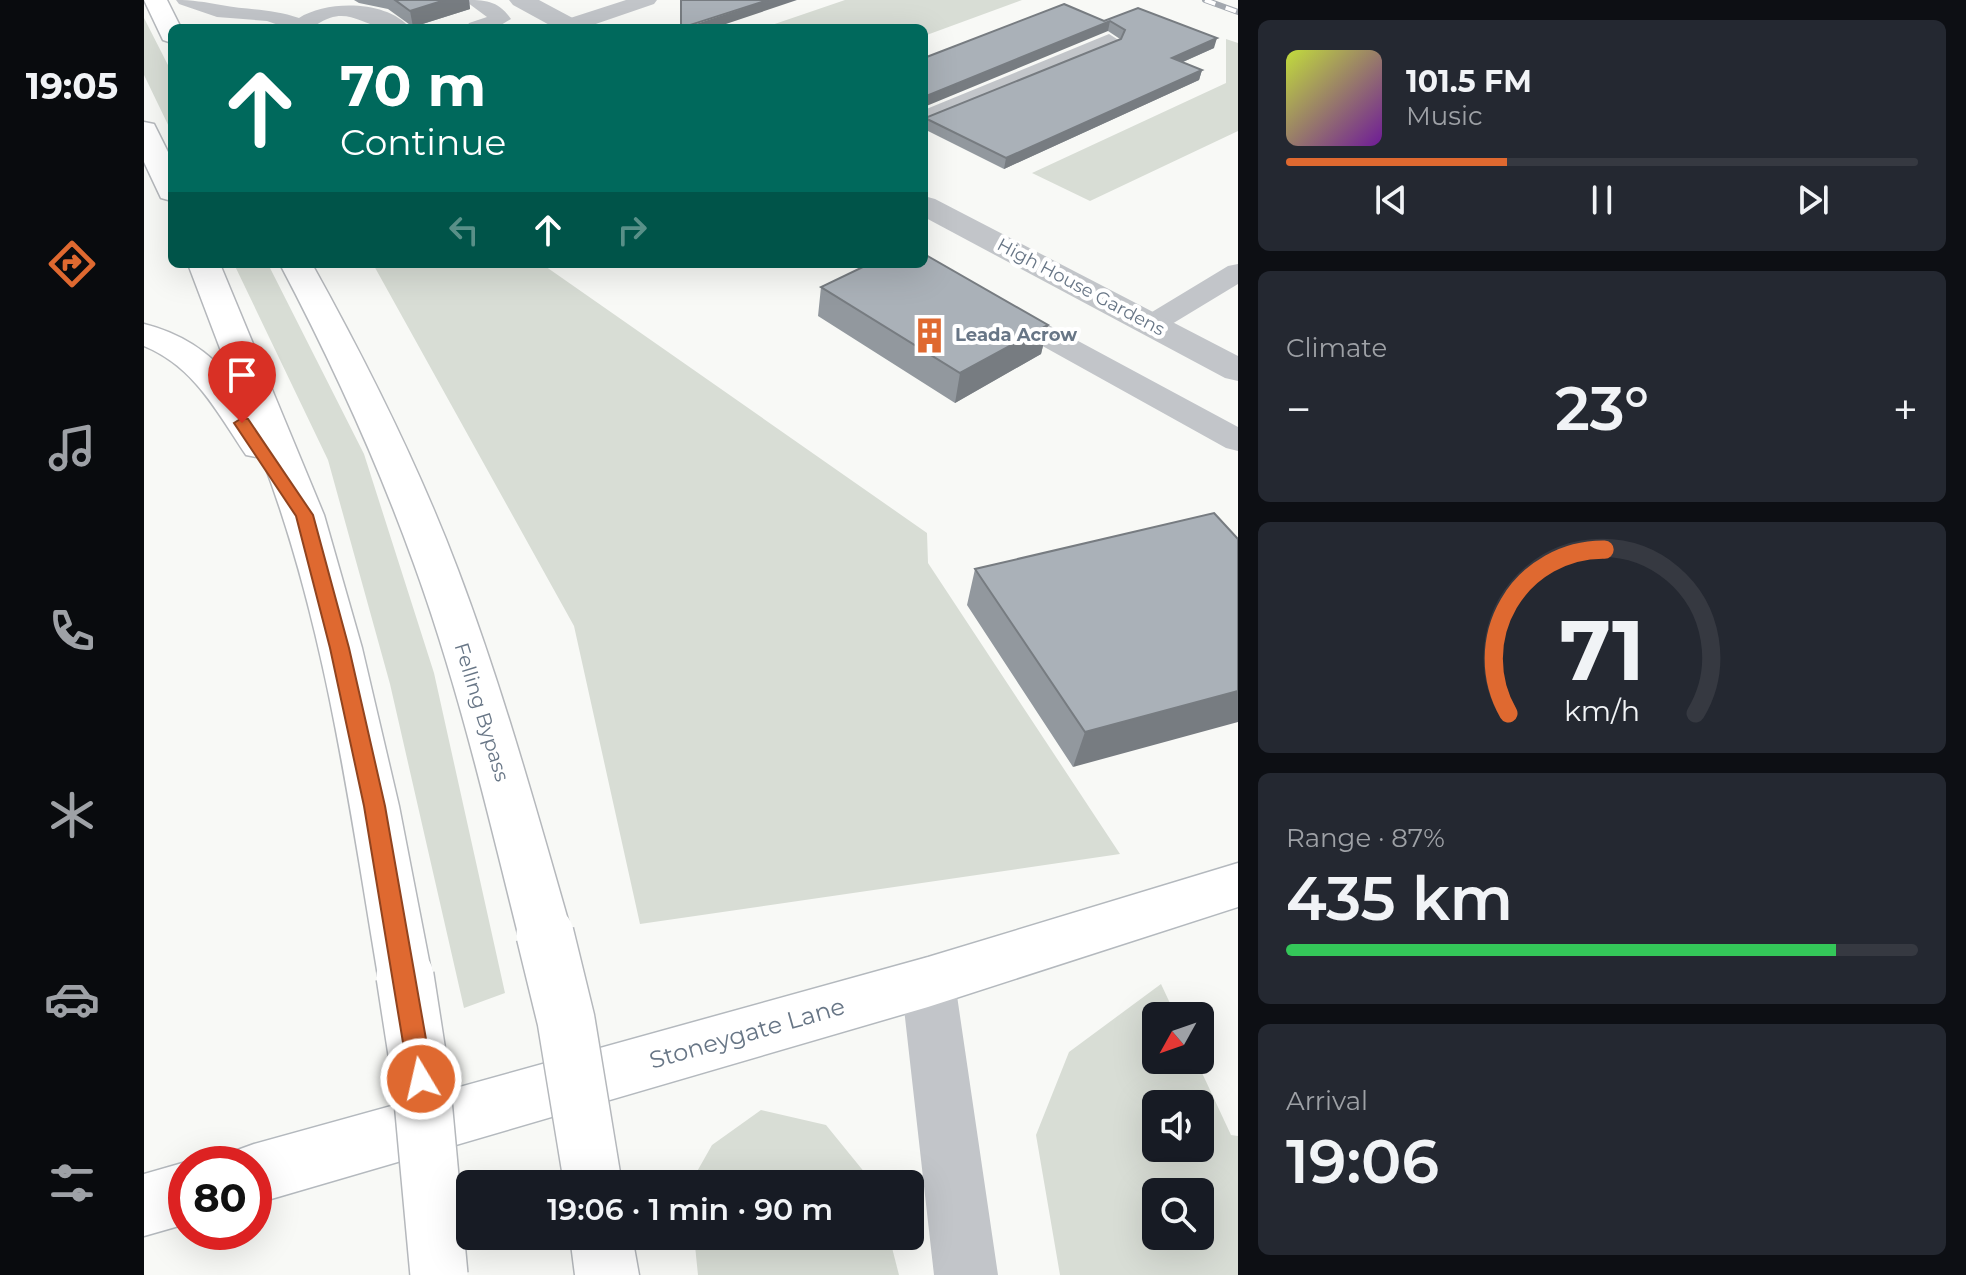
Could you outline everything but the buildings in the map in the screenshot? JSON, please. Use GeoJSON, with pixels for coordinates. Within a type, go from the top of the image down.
{"type":"FeatureCollection","features":[{"type":"Feature","properties":{"kind":"main road"},"geometry":{"type":"LineString","coordinates":[[155,0],[168,27]]}},
{"type":"Feature","properties":{"kind":"main road"},"geometry":{"type":"LineString","coordinates":[[144,130],[168,183]]}},
{"type":"Feature","properties":{"kind":"main road"},"geometry":{"type":"LineString","coordinates":[[206,268],[304,515],[340,648],[374,806],[405,976],[421,1079],[439,1275]]}},
{"type":"Feature","properties":{"kind":"main road","name":"Felling Bypass"},"geometry":{"type":"LineString","coordinates":[[298,268],[386,444],[436,567],[491,736],[566,1020],[591,1170]]}},
{"type":"Feature","properties":{"kind":"main road"},"geometry":{"type":"LineString","coordinates":[[144,334],[169,342],[190,355],[211,376],[304,515]]}},
{"type":"Feature","properties":{"kind":"main road","name":"Stoneygate Lane"},"geometry":{"type":"LineString","coordinates":[[272,1169],[928,982],[1238,885]]}},
{"type":"Feature","properties":{"kind":"main road"},"geometry":{"type":"LineString","coordinates":[[144,1205],[168,1198]]}},
{"type":"Feature","properties":{"kind":"main road"},"geometry":{"type":"LineString","coordinates":[[603,1250],[607,1275]]}},
{"type":"Feature","properties":{"kind":"street"},"geometry":{"type":"LineString","coordinates":[[521,0],[565,24]]}},
{"type":"Feature","properties":{"kind":"street","name":"High House Gardens"},"geometry":{"type":"LineString","coordinates":[[928,207],[1238,370]]}},
{"type":"Feature","properties":{"kind":"street"},"geometry":{"type":"LineString","coordinates":[[928,982],[966,1275]]}},
{"type":"Feature","properties":{"kind":"lane"},"geometry":{"type":"LineString","coordinates":[[186,0],[217,11],[270,15],[296,24]]}},
{"type":"Feature","properties":{"kind":"lane"},"geometry":{"type":"LineString","coordinates":[[270,15],[298,0]]}},
{"type":"Feature","properties":{"kind":"lane"},"geometry":{"type":"LineString","coordinates":[[474,0],[496,13],[500,19],[487,24]]}},
{"type":"Feature","properties":{"kind":"lane"},"geometry":{"type":"LineString","coordinates":[[579,24],[647,0]]}},
{"type":"Feature","properties":{"kind":"lane"},"geometry":{"type":"LineString","coordinates":[[306,24],[313,11],[323,5],[346,2],[391,24]]}},
{"type":"Feature","properties":{"kind":"lane"},"geometry":{"type":"LineString","coordinates":[[928,117],[1109,41]]}},
{"type":"Feature","properties":{"kind":"lane"},"geometry":{"type":"LineString","coordinates":[[923,268],[1238,441]]}},
{"type":"Feature","properties":{"kind":"lane"},"geometry":{"type":"LineString","coordinates":[[1152,324],[1238,272]]}},
{"type":"Feature","properties":{"kind":"shaded area"},"geometry":{"type":"Polygon","coordinates":[[[845,0],[1022,0],[928,35],[928,24],[775,24],[845,0]]]}},
{"type":"Feature","properties":{"kind":"shaded area"},"geometry":{"type":"Polygon","coordinates":[[[144,18],[168,65],[168,125],[144,75],[144,18]]]}},
{"type":"Feature","properties":{"kind":"shaded area"},"geometry":{"type":"Polygon","coordinates":[[[1226,39],[1238,43],[1238,131],[1090,201],[1032,173],[1226,83],[1226,39]]]}},
{"type":"Feature","properties":{"kind":"shaded area"},"geometry":{"type":"Polygon","coordinates":[[[236,268],[270,268],[364,454],[434,673],[505,993],[464,1008],[390,684],[328,460],[236,268]]]}},
{"type":"Feature","properties":{"kind":"shaded area"},"geometry":{"type":"Polygon","coordinates":[[[375,268],[548,268],[927,533],[928,563],[1120,854],[640,924],[574,626],[375,268]]]}},
{"type":"Feature","properties":{"kind":"shaded area"},"geometry":{"type":"Polygon","coordinates":[[[1161,984],[1169,1002],[1142,1002],[1142,1074],[1203,1074],[1210,1090],[1142,1090],[1142,1162],[1214,1162],[1214,1099],[1231,1135],[1238,1136],[1238,1275],[1060,1275],[1036,1135],[1069,1052],[1161,984]]]}},
{"type":"Feature","properties":{"kind":"shaded area"},"geometry":{"type":"Polygon","coordinates":[[[761,1110],[826,1125],[863,1170],[698,1170],[712,1145],[761,1110]]]}},
{"type":"Feature","properties":{"kind":"shaded area"},"geometry":{"type":"Polygon","coordinates":[[[695,1250],[893,1250],[899,1275],[698,1275],[695,1250]]]}},
{"type":"Feature","properties":{"kind":"railway"},"geometry":{"type":"LineString","coordinates":[[1205,0],[1238,12]]}},
{"type":"Feature","properties":{"kind":"place","name":"Leada Acrow"},"geometry":{"type":"Point","coordinates":[929,335]}},
{"type":"Feature","properties":{"kind":"route"},"geometry":{"type":"LineString","coordinates":[[242,423],[304,515],[340,648],[374,806],[421,1079]]}}]}
